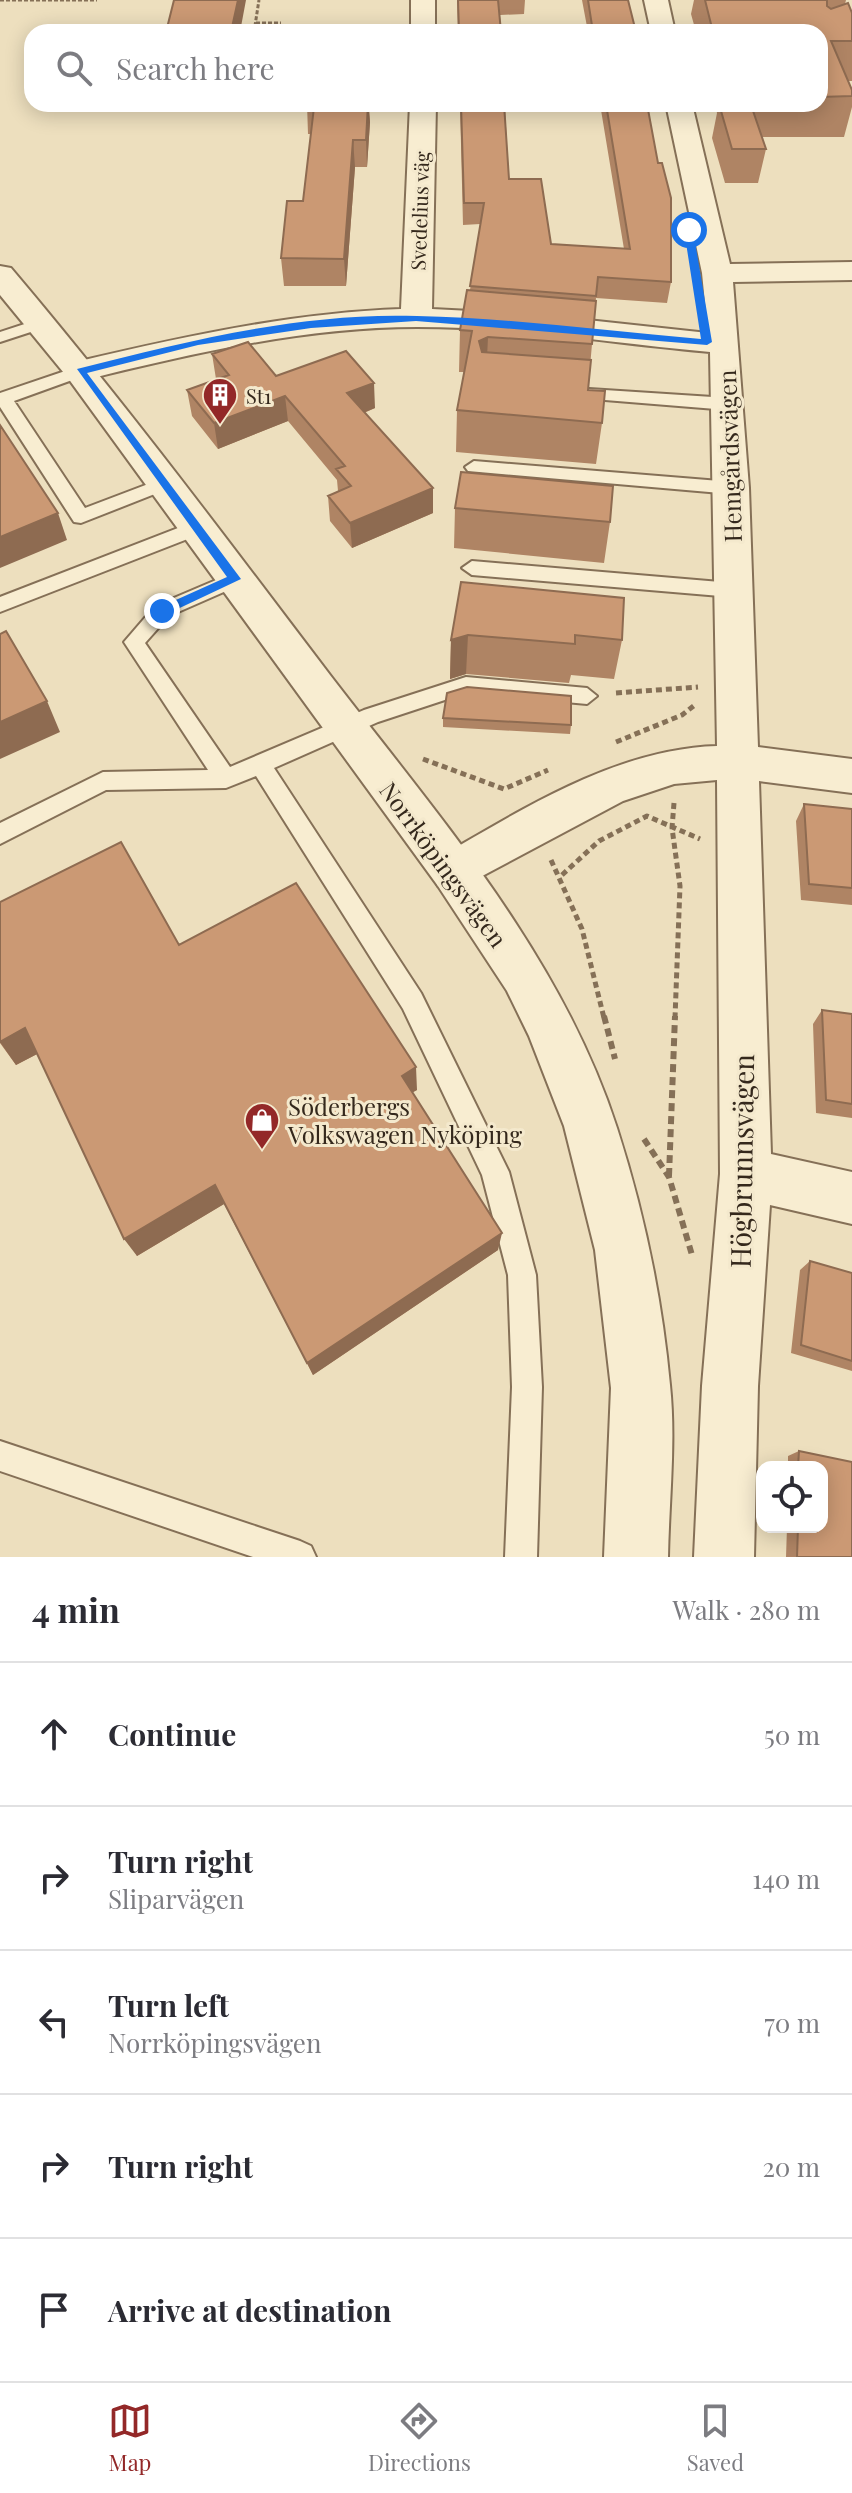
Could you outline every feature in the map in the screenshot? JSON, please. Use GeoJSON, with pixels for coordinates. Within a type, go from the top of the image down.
{"type":"FeatureCollection","features":[{"type":"Feature","properties":{"kind":"street"},"geometry":{"type":"LineString","coordinates":[[423,0],[423,24]]}},
{"type":"Feature","properties":{"kind":"street"},"geometry":{"type":"LineString","coordinates":[[656,0],[661,24]]}},
{"type":"Feature","properties":{"kind":"street","name":"Svedelius väg"},"geometry":{"type":"LineString","coordinates":[[416,318],[423,112]]}},
{"type":"Feature","properties":{"kind":"street","name":"Hemgårdsvägen"},"geometry":{"type":"LineString","coordinates":[[681,112],[717,273],[725,344],[732,488],[738,765]]}},
{"type":"Feature","properties":{"kind":"street"},"geometry":{"type":"LineString","coordinates":[[717,273],[852,271]]}},
{"type":"Feature","properties":{"kind":"street","name":"Norrköpingsvägen"},"geometry":{"type":"LineString","coordinates":[[1,278],[20,330],[80,371],[235,579],[358,722],[524,975],[551,1028],[590,1126],[623,1250],[641,1388],[636,1557]]}},
{"type":"Feature","properties":{"kind":"street"},"geometry":{"type":"LineString","coordinates":[[80,371],[198,342],[311,325],[416,318],[725,344]]}},
{"type":"Feature","properties":{"kind":"street"},"geometry":{"type":"LineString","coordinates":[[454,872],[530,828],[600,794],[676,767],[706,763],[852,776]]}},
{"type":"Feature","properties":{"kind":"street","name":"Högbrunnsvägen"},"geometry":{"type":"LineString","coordinates":[[724,1557],[730,1386],[746,1174],[738,765]]}},
{"type":"Feature","properties":{"kind":"street"},"geometry":{"type":"LineString","coordinates":[[746,1174],[852,1198]]}},
{"type":"Feature","properties":{"kind":"lane"},"geometry":{"type":"LineString","coordinates":[[80,371],[2,399],[81,517],[164,484]]}},
{"type":"Feature","properties":{"kind":"lane"},"geometry":{"type":"LineString","coordinates":[[561,393],[728,404]]}},
{"type":"Feature","properties":{"kind":"lane"},"geometry":{"type":"LineString","coordinates":[[474,467],[732,488]]}},
{"type":"Feature","properties":{"kind":"lane"},"geometry":{"type":"LineString","coordinates":[[0,605],[196,528]]}},
{"type":"Feature","properties":{"kind":"lane"},"geometry":{"type":"LineString","coordinates":[[472,568],[732,590]]}},
{"type":"Feature","properties":{"kind":"lane"},"geometry":{"type":"LineString","coordinates":[[226,779],[134,642],[162,611],[235,579]]}},
{"type":"Feature","properties":{"kind":"lane"},"geometry":{"type":"LineString","coordinates":[[0,834],[103,781],[226,779],[358,722],[466,685],[587,696]]}},
{"type":"Feature","properties":{"kind":"lane"},"geometry":{"type":"LineString","coordinates":[[260,764],[412,1001],[495,1172],[522,1275],[527,1387],[521,1557]]}},
{"type":"Feature","properties":{"kind":"lane"},"geometry":{"type":"LineString","coordinates":[[0,1456],[300,1557]]}},
{"type":"Feature","properties":{"kind":"path"},"geometry":{"type":"LineString","coordinates":[[0,0],[97,0]]}},
{"type":"Feature","properties":{"kind":"path"},"geometry":{"type":"LineString","coordinates":[[259,0],[256,23],[281,23]]}},
{"type":"Feature","properties":{"kind":"path"},"geometry":{"type":"LineString","coordinates":[[614,743],[695,707],[699,673]]}},
{"type":"Feature","properties":{"kind":"path"},"geometry":{"type":"LineString","coordinates":[[587,696],[697,687],[735,690]]}},
{"type":"Feature","properties":{"kind":"path"},"geometry":{"type":"LineString","coordinates":[[669,1177],[680,886],[672,828],[682,715]]}},
{"type":"Feature","properties":{"kind":"path"},"geometry":{"type":"LineString","coordinates":[[358,722],[404,752],[504,789],[562,875],[619,1071]]}},
{"type":"Feature","properties":{"kind":"path"},"geometry":{"type":"LineString","coordinates":[[504,789],[559,766]]}},
{"type":"Feature","properties":{"kind":"path"},"geometry":{"type":"LineString","coordinates":[[562,875],[599,841],[647,816],[696,838],[741,844]]}},
{"type":"Feature","properties":{"kind":"path"},"geometry":{"type":"LineString","coordinates":[[638,1130],[669,1177],[695,1267]]}},
{"type":"Feature","properties":{"kind":"building"},"geometry":{"type":"Polygon","coordinates":[[[174,0],[238,0],[233,24],[168,24],[174,0]]]}},
{"type":"Feature","properties":{"kind":"building"},"geometry":{"type":"Polygon","coordinates":[[[458,0],[498,0],[500,24],[459,24],[458,0]]]}},
{"type":"Feature","properties":{"kind":"building"},"geometry":{"type":"Polygon","coordinates":[[[588,0],[628,0],[634,24],[592,24],[588,0]]]}},
{"type":"Feature","properties":{"kind":"building"},"geometry":{"type":"Polygon","coordinates":[[[705,0],[827,0],[827,6],[831,9],[848,3],[852,13],[852,41],[831,41],[852,96],[828,97],[828,24],[711,24],[705,0]]]}},
{"type":"Feature","properties":{"kind":"building"},"geometry":{"type":"Polygon","coordinates":[[[313,112],[368,112],[366,140],[353,140],[344,259],[281,258],[287,201],[303,201],[313,112]]]}},
{"type":"Feature","properties":{"kind":"building"},"geometry":{"type":"Polygon","coordinates":[[[461,112],[505,112],[509,179],[541,179],[551,244],[630,249],[607,112],[648,112],[658,163],[662,163],[671,198],[671,282],[598,277],[596,296],[470,286],[484,203],[464,203],[461,112]]]}},
{"type":"Feature","properties":{"kind":"building"},"geometry":{"type":"Polygon","coordinates":[[[721,112],[753,112],[766,149],[732,149],[721,112]]]}},
{"type":"Feature","properties":{"kind":"building"},"geometry":{"type":"Polygon","coordinates":[[[467,290],[596,301],[592,344],[488,337],[479,341],[482,352],[591,360],[588,390],[605,391],[602,423],[457,410],[472,331],[460,330],[467,290]]]}},
{"type":"Feature","properties":{"kind":"building"},"geometry":{"type":"Polygon","coordinates":[[[248,342],[276,376],[346,351],[374,383],[347,393],[433,488],[350,523],[328,496],[351,486],[336,469],[345,466],[285,396],[214,423],[187,390],[229,375],[212,354],[248,342]]]}},
{"type":"Feature","properties":{"kind":"building"},"geometry":{"type":"Polygon","coordinates":[[[0,425],[58,513],[0,537],[0,425]]]}},
{"type":"Feature","properties":{"kind":"building"},"geometry":{"type":"Polygon","coordinates":[[[461,472],[613,486],[610,522],[455,508],[461,472]]]}},
{"type":"Feature","properties":{"kind":"building"},"geometry":{"type":"Polygon","coordinates":[[[461,582],[624,598],[622,640],[575,635],[575,644],[468,635],[451,640],[461,582]]]}},
{"type":"Feature","properties":{"kind":"building"},"geometry":{"type":"Polygon","coordinates":[[[6,631],[47,701],[0,722],[0,634],[6,631]]]}},
{"type":"Feature","properties":{"kind":"building"},"geometry":{"type":"Polygon","coordinates":[[[467,687],[571,696],[571,725],[443,718],[447,693],[467,687]]]}},
{"type":"Feature","properties":{"kind":"building"},"geometry":{"type":"Polygon","coordinates":[[[804,804],[852,809],[852,888],[809,884],[804,804]]]}},
{"type":"Feature","properties":{"kind":"building","name":"Söderbergs Volkswagen Nyköping"},"geometry":{"type":"Polygon","coordinates":[[[121,842],[179,945],[296,883],[416,1067],[402,1076],[502,1233],[307,1363],[215,1185],[124,1239],[25,1028],[0,1042],[0,902],[121,842]]]}},
{"type":"Feature","properties":{"kind":"building"},"geometry":{"type":"Polygon","coordinates":[[[822,1010],[852,1014],[852,1104],[826,1100],[822,1010]]]}},
{"type":"Feature","properties":{"kind":"building"},"geometry":{"type":"Polygon","coordinates":[[[810,1261],[852,1273],[852,1361],[801,1345],[810,1261]]]}},
{"type":"Feature","properties":{"kind":"building"},"geometry":{"type":"Polygon","coordinates":[[[799,1451],[852,1462],[852,1557],[797,1557],[798,1533],[828,1533],[828,1461],[798,1461],[799,1451]]]}},
{"type":"Feature","properties":{"kind":"place","name":"St1"},"geometry":{"type":"Point","coordinates":[220,426]}},
{"type":"Feature","properties":{"kind":"place","name":"Söderbergs Volkswagen Nyköping"},"geometry":{"type":"Point","coordinates":[262,1151]}},
{"type":"Feature","properties":{"kind":"route"},"geometry":{"type":"LineString","coordinates":[[162,611],[235,579],[80,371],[198,342],[311,325],[416,318],[707,342],[689,230]]}}]}
